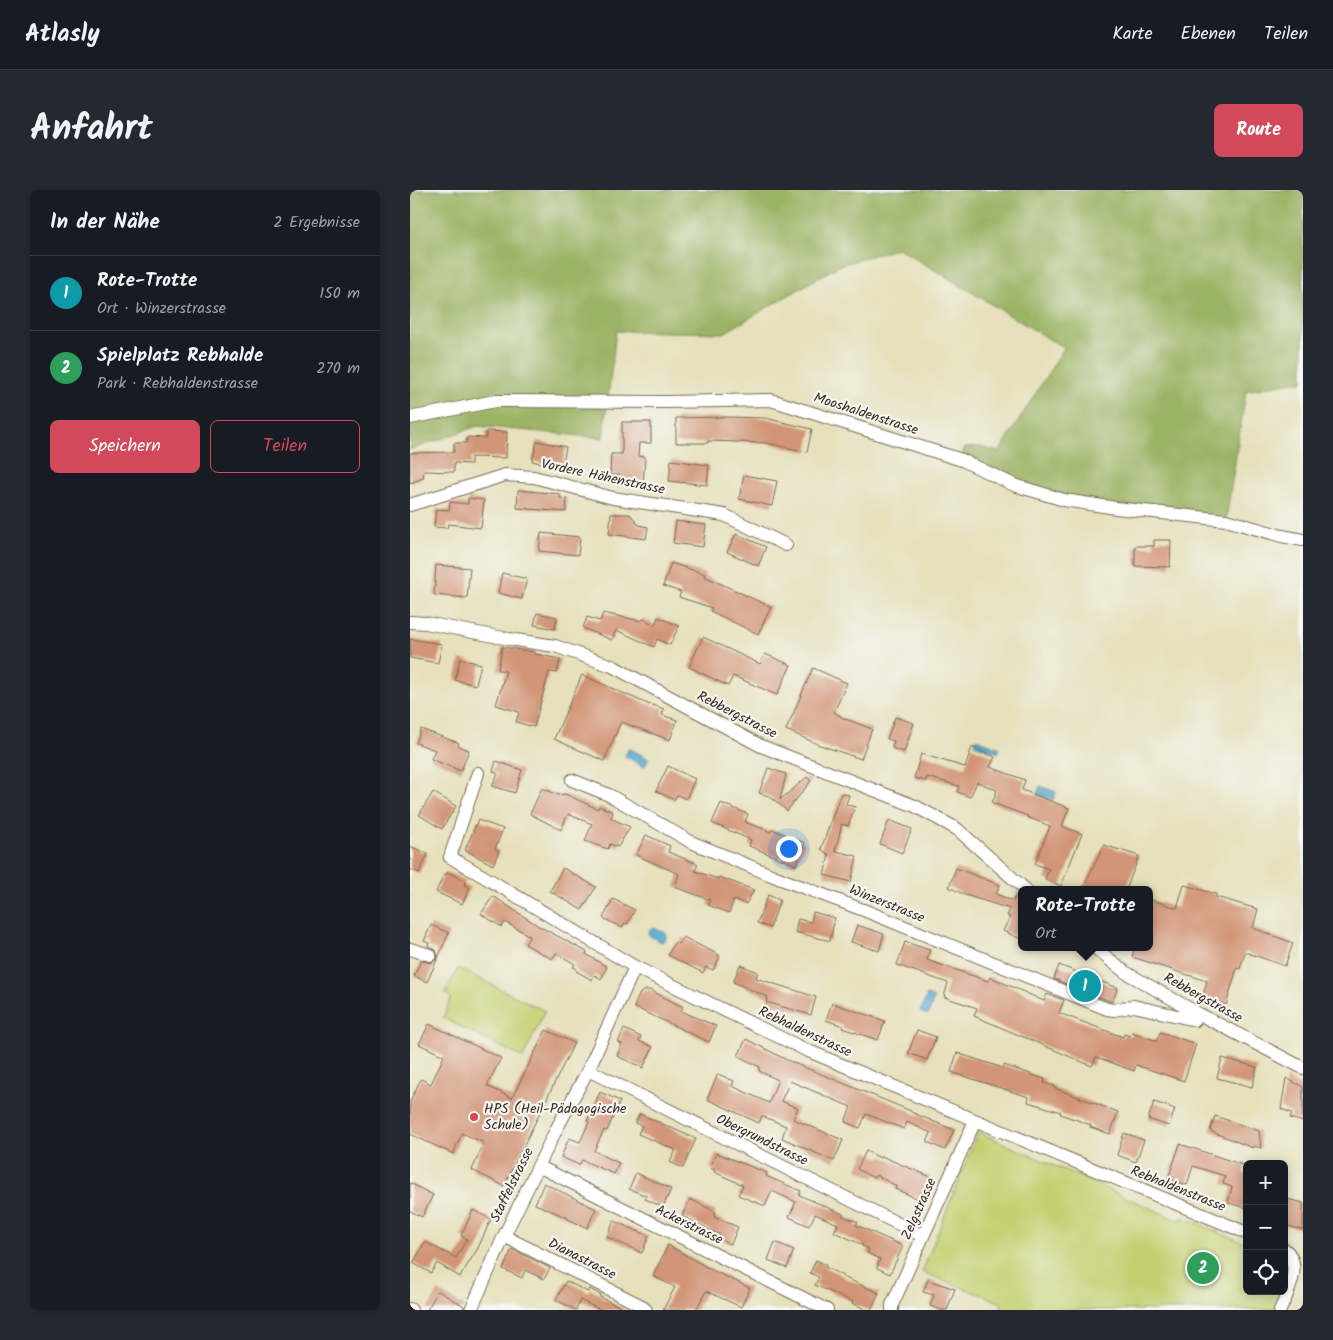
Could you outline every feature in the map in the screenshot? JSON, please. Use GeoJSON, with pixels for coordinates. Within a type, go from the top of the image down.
{"type":"FeatureCollection","features":[{"type":"Feature","properties":{"kind":"street","name":"Mooshaldenstrasse"},"geometry":{"type":"LineString","coordinates":[[410,418],[495,401],[666,402],[771,400],[962,460],[1014,485],[1064,500],[1116,508],[1226,520],[1303,540]]}},
{"type":"Feature","properties":{"kind":"street","name":"Vordere Höhenstrasse"},"geometry":{"type":"LineString","coordinates":[[410,504],[505,475],[534,477],[614,498],[724,515],[786,545]]}},
{"type":"Feature","properties":{"kind":"street","name":"Rebbergstrasse"},"geometry":{"type":"LineString","coordinates":[[410,622],[426,623],[555,646],[612,666],[761,746],[915,806],[957,829],[1021,886]]}},
{"type":"Feature","properties":{"kind":"street","name":"Rebhaldenstrasse"},"geometry":{"type":"LineString","coordinates":[[478,773],[450,857],[635,967],[806,1050],[1243,1231]]}},
{"type":"Feature","properties":{"kind":"street","name":"Winzerstrasse"},"geometry":{"type":"LineString","coordinates":[[572,780],[609,795],[691,842],[866,911],[1107,1010],[1134,1006],[1195,1020],[1199,1014]]}},
{"type":"Feature","properties":{"kind":"street"},"geometry":{"type":"LineString","coordinates":[[410,949],[430,955]]}},
{"type":"Feature","properties":{"kind":"street","name":"Rebbergstrasse"},"geometry":{"type":"LineString","coordinates":[[1099,951],[1125,972],[1199,1014],[1303,1068]]}},
{"type":"Feature","properties":{"kind":"street","name":"Staffelstrasse"},"geometry":{"type":"LineString","coordinates":[[471,1310],[504,1236],[588,1070],[635,967]]}},
{"type":"Feature","properties":{"kind":"street","name":"Obergrundstrasse"},"geometry":{"type":"LineString","coordinates":[[588,1070],[923,1236]]}},
{"type":"Feature","properties":{"kind":"street","name":"Zelgstrasse"},"geometry":{"type":"LineString","coordinates":[[892,1310],[892,1305],[975,1121]]}},
{"type":"Feature","properties":{"kind":"street","name":"Ackerstrasse"},"geometry":{"type":"LineString","coordinates":[[538,1166],[827,1310]]}},
{"type":"Feature","properties":{"kind":"street","name":"Dianastrasse"},"geometry":{"type":"LineString","coordinates":[[504,1236],[640,1305],[646,1310]]}},
{"type":"Feature","properties":{"kind":"street"},"geometry":{"type":"LineString","coordinates":[[1280,1310],[1298,1267],[1296,1259],[1285,1250]]}},
{"type":"Feature","properties":{"kind":"green space"},"geometry":{"type":"Polygon","coordinates":[[[410,190],[1303,190],[1303,382],[1293,382],[1246,391],[1226,520],[1064,500],[962,460],[964,448],[980,447],[999,452],[1064,348],[898,248],[840,265],[724,333],[616,331],[603,438],[477,426],[410,450],[410,190]]]}},
{"type":"Feature","properties":{"kind":"green space"},"geometry":{"type":"Polygon","coordinates":[[[458,968],[545,1011],[523,1058],[443,1018],[451,998],[445,993],[458,968]]]}},
{"type":"Feature","properties":{"kind":"green space"},"geometry":{"type":"Polygon","coordinates":[[[978,1132],[1180,1221],[1182,1217],[1243,1242],[1243,1295],[1281,1295],[1274,1310],[1000,1310],[1002,1303],[922,1272],[978,1132]]]}},
{"type":"Feature","properties":{"kind":"water"},"geometry":{"type":"Polygon","coordinates":[[[976,739],[1000,748],[998,753],[974,744],[976,739]]]}},
{"type":"Feature","properties":{"kind":"water"},"geometry":{"type":"Polygon","coordinates":[[[629,748],[649,759],[644,767],[625,756],[629,748]]]}},
{"type":"Feature","properties":{"kind":"water"},"geometry":{"type":"Polygon","coordinates":[[[1040,786],[1056,792],[1053,800],[1037,794],[1040,786]]]}},
{"type":"Feature","properties":{"kind":"water"},"geometry":{"type":"Polygon","coordinates":[[[654,928],[666,933],[665,940],[661,942],[650,936],[648,933],[650,929],[654,928]]]}},
{"type":"Feature","properties":{"kind":"water"},"geometry":{"type":"Polygon","coordinates":[[[927,995],[934,998],[928,1015],[920,1012],[927,995]]]}},
{"type":"Feature","properties":{"kind":"building"},"geometry":{"type":"Polygon","coordinates":[[[676,418],[765,418],[812,429],[807,452],[767,443],[708,441],[708,443],[676,443],[676,418]]]}},
{"type":"Feature","properties":{"kind":"building"},"geometry":{"type":"Polygon","coordinates":[[[622,422],[651,422],[651,443],[639,443],[638,456],[645,457],[643,485],[620,484],[620,475],[610,475],[611,454],[622,454],[622,422]]]}},
{"type":"Feature","properties":{"kind":"building"},"geometry":{"type":"Polygon","coordinates":[[[486,431],[507,432],[506,458],[471,457],[471,464],[454,463],[454,472],[424,471],[423,478],[410,483],[410,453],[454,452],[454,443],[466,443],[467,437],[486,438],[486,431]]]}},
{"type":"Feature","properties":{"kind":"building"},"geometry":{"type":"Polygon","coordinates":[[[537,441],[566,447],[562,468],[532,461],[537,441]]]}},
{"type":"Feature","properties":{"kind":"building"},"geometry":{"type":"Polygon","coordinates":[[[671,460],[709,465],[707,485],[669,481],[671,460]]]}},
{"type":"Feature","properties":{"kind":"building"},"geometry":{"type":"Polygon","coordinates":[[[744,475],[777,481],[772,506],[739,499],[744,475]]]}},
{"type":"Feature","properties":{"kind":"building"},"geometry":{"type":"Polygon","coordinates":[[[518,490],[560,494],[560,498],[567,499],[566,512],[517,508],[518,490]]]}},
{"type":"Feature","properties":{"kind":"building"},"geometry":{"type":"Polygon","coordinates":[[[468,498],[484,500],[481,528],[448,524],[447,528],[434,527],[436,509],[449,510],[450,502],[468,504],[468,498]]]}},
{"type":"Feature","properties":{"kind":"building"},"geometry":{"type":"Polygon","coordinates":[[[611,514],[630,514],[639,525],[648,527],[646,539],[609,534],[611,514]]]}},
{"type":"Feature","properties":{"kind":"building"},"geometry":{"type":"Polygon","coordinates":[[[676,521],[706,525],[703,547],[673,543],[676,521]]]}},
{"type":"Feature","properties":{"kind":"building"},"geometry":{"type":"Polygon","coordinates":[[[541,533],[580,537],[578,555],[539,551],[541,533]]]}},
{"type":"Feature","properties":{"kind":"building"},"geometry":{"type":"Polygon","coordinates":[[[736,534],[766,547],[758,566],[727,552],[736,534]]]}},
{"type":"Feature","properties":{"kind":"building"},"geometry":{"type":"Polygon","coordinates":[[[1154,540],[1171,540],[1170,567],[1135,566],[1135,546],[1154,546],[1154,540]]]}},
{"type":"Feature","properties":{"kind":"building"},"geometry":{"type":"Polygon","coordinates":[[[671,563],[705,574],[704,576],[771,607],[758,634],[710,611],[712,608],[679,597],[681,592],[663,586],[671,563]]]}},
{"type":"Feature","properties":{"kind":"building"},"geometry":{"type":"Polygon","coordinates":[[[436,565],[470,568],[467,598],[434,595],[436,565]]]}},
{"type":"Feature","properties":{"kind":"building"},"geometry":{"type":"Polygon","coordinates":[[[502,573],[527,579],[522,599],[498,593],[502,573]]]}},
{"type":"Feature","properties":{"kind":"building"},"geometry":{"type":"Polygon","coordinates":[[[537,613],[557,617],[555,629],[534,625],[537,613]]]}},
{"type":"Feature","properties":{"kind":"building"},"geometry":{"type":"Polygon","coordinates":[[[603,613],[641,621],[643,619],[655,625],[658,617],[679,626],[670,645],[657,639],[654,647],[616,630],[612,640],[583,628],[587,617],[600,621],[603,613]]]}},
{"type":"Feature","properties":{"kind":"building"},"geometry":{"type":"Polygon","coordinates":[[[703,637],[760,664],[765,654],[791,665],[777,695],[733,676],[728,686],[689,667],[703,637]]]}},
{"type":"Feature","properties":{"kind":"building"},"geometry":{"type":"Polygon","coordinates":[[[410,639],[442,644],[438,663],[410,658],[410,639]]]}},
{"type":"Feature","properties":{"kind":"building"},"geometry":{"type":"Polygon","coordinates":[[[502,647],[535,652],[535,654],[560,659],[557,673],[549,672],[534,727],[516,722],[519,712],[496,705],[506,671],[498,670],[502,647]]]}},
{"type":"Feature","properties":{"kind":"building"},"geometry":{"type":"Polygon","coordinates":[[[460,659],[481,664],[476,685],[455,680],[460,659]]]}},
{"type":"Feature","properties":{"kind":"building"},"geometry":{"type":"Polygon","coordinates":[[[813,668],[847,683],[834,712],[843,718],[872,729],[861,759],[820,745],[786,730],[813,668]]]}},
{"type":"Feature","properties":{"kind":"building"},"geometry":{"type":"Polygon","coordinates":[[[582,675],[650,705],[664,709],[662,715],[677,720],[670,740],[621,722],[604,761],[554,739],[582,675]]]}},
{"type":"Feature","properties":{"kind":"building"},"geometry":{"type":"Polygon","coordinates":[[[895,717],[914,723],[904,752],[892,748],[894,741],[887,739],[895,717]]]}},
{"type":"Feature","properties":{"kind":"building"},"geometry":{"type":"Polygon","coordinates":[[[421,729],[459,743],[458,746],[469,750],[461,771],[431,759],[435,750],[416,743],[421,729]]]}},
{"type":"Feature","properties":{"kind":"building"},"geometry":{"type":"Polygon","coordinates":[[[972,747],[995,757],[990,767],[1025,780],[1022,790],[1069,808],[1062,826],[1082,834],[1061,886],[1045,879],[1049,869],[1035,864],[1050,826],[992,803],[997,790],[977,782],[970,797],[957,792],[959,786],[927,777],[926,781],[914,778],[921,754],[965,767],[972,747]]]}},
{"type":"Feature","properties":{"kind":"building"},"geometry":{"type":"Polygon","coordinates":[[[496,761],[522,770],[515,793],[492,786],[498,774],[493,771],[496,761]]]}},
{"type":"Feature","properties":{"kind":"building"},"geometry":{"type":"Polygon","coordinates":[[[668,766],[695,779],[686,799],[677,795],[674,800],[656,791],[668,766]]]}},
{"type":"Feature","properties":{"kind":"building"},"geometry":{"type":"Polygon","coordinates":[[[768,768],[786,774],[780,800],[807,777],[811,781],[787,811],[769,796],[759,793],[768,768]]]}},
{"type":"Feature","properties":{"kind":"building"},"geometry":{"type":"Polygon","coordinates":[[[542,788],[558,795],[565,794],[598,809],[599,806],[613,812],[611,818],[630,827],[618,847],[610,844],[608,849],[585,841],[592,824],[568,814],[561,830],[530,814],[542,788]]]}},
{"type":"Feature","properties":{"kind":"building"},"geometry":{"type":"Polygon","coordinates":[[[433,792],[456,806],[442,829],[419,815],[433,792]]]}},
{"type":"Feature","properties":{"kind":"building"},"geometry":{"type":"Polygon","coordinates":[[[841,793],[849,795],[846,804],[855,807],[848,826],[842,824],[835,851],[857,856],[851,882],[824,875],[829,855],[821,849],[841,793]]]}},
{"type":"Feature","properties":{"kind":"building"},"geometry":{"type":"Polygon","coordinates":[[[721,803],[748,814],[745,822],[771,832],[772,829],[805,843],[796,865],[749,846],[751,840],[712,823],[721,803]]]}},
{"type":"Feature","properties":{"kind":"building"},"geometry":{"type":"Polygon","coordinates":[[[478,820],[503,829],[495,849],[499,851],[493,865],[465,850],[478,820]]]}},
{"type":"Feature","properties":{"kind":"building"},"geometry":{"type":"Polygon","coordinates":[[[889,820],[912,829],[902,853],[880,844],[889,820]]]}},
{"type":"Feature","properties":{"kind":"building"},"geometry":{"type":"Polygon","coordinates":[[[646,835],[670,846],[668,852],[698,864],[695,871],[718,879],[719,877],[754,890],[746,904],[734,900],[729,913],[708,905],[710,900],[675,887],[679,874],[636,855],[646,835]]]}},
{"type":"Feature","properties":{"kind":"building"},"geometry":{"type":"Polygon","coordinates":[[[1104,845],[1139,856],[1128,886],[1084,886],[1104,845]]]}},
{"type":"Feature","properties":{"kind":"building"},"geometry":{"type":"Polygon","coordinates":[[[410,846],[428,854],[419,873],[410,869],[410,846]]]}},
{"type":"Feature","properties":{"kind":"building"},"geometry":{"type":"Polygon","coordinates":[[[563,868],[596,887],[582,910],[550,891],[563,868]]]}},
{"type":"Feature","properties":{"kind":"building"},"geometry":{"type":"Polygon","coordinates":[[[956,868],[1000,885],[996,894],[1013,901],[1017,893],[1018,938],[1003,931],[1010,917],[1007,916],[1010,909],[965,895],[949,887],[956,868]]]}},
{"type":"Feature","properties":{"kind":"building"},"geometry":{"type":"Polygon","coordinates":[[[447,872],[466,881],[464,885],[470,887],[462,904],[436,892],[444,874],[446,875],[447,872]]]}},
{"type":"Feature","properties":{"kind":"building"},"geometry":{"type":"Polygon","coordinates":[[[1184,885],[1216,894],[1216,897],[1258,909],[1253,928],[1293,943],[1285,966],[1245,952],[1240,969],[1237,968],[1226,1005],[1202,999],[1207,981],[1132,957],[1134,951],[1153,951],[1153,900],[1177,908],[1184,885]]]}},
{"type":"Feature","properties":{"kind":"building"},"geometry":{"type":"Polygon","coordinates":[[[768,895],[780,900],[770,928],[757,923],[768,895]]]}},
{"type":"Feature","properties":{"kind":"building"},"geometry":{"type":"Polygon","coordinates":[[[493,896],[537,925],[587,952],[586,954],[607,967],[601,979],[595,975],[592,980],[576,971],[577,969],[573,967],[575,964],[556,953],[552,959],[525,944],[530,936],[505,922],[502,927],[481,914],[493,896]]]}},
{"type":"Feature","properties":{"kind":"building"},"geometry":{"type":"Polygon","coordinates":[[[613,899],[635,910],[627,924],[625,923],[622,928],[603,918],[613,899]]]}},
{"type":"Feature","properties":{"kind":"building"},"geometry":{"type":"Polygon","coordinates":[[[813,912],[835,918],[830,941],[795,932],[798,919],[811,922],[813,912]]]}},
{"type":"Feature","properties":{"kind":"building"},"geometry":{"type":"Polygon","coordinates":[[[431,925],[449,933],[438,958],[436,950],[428,946],[429,943],[424,941],[431,925]]]}},
{"type":"Feature","properties":{"kind":"building"},"geometry":{"type":"Polygon","coordinates":[[[857,925],[884,934],[879,951],[851,942],[857,925]]]}},
{"type":"Feature","properties":{"kind":"building"},"geometry":{"type":"Polygon","coordinates":[[[683,937],[719,955],[713,970],[706,967],[703,973],[668,955],[675,942],[679,944],[683,937]]]}},
{"type":"Feature","properties":{"kind":"building"},"geometry":{"type":"Polygon","coordinates":[[[905,942],[930,950],[927,960],[988,981],[990,977],[1044,1001],[1047,994],[1064,1000],[1059,1013],[1123,1037],[1124,1034],[1130,1036],[1132,1032],[1157,1041],[1160,1032],[1196,1044],[1184,1081],[1136,1065],[1134,1071],[1096,1057],[1092,1066],[974,1016],[977,1008],[944,997],[948,983],[897,965],[905,942]]]}},
{"type":"Feature","properties":{"kind":"building"},"geometry":{"type":"Polygon","coordinates":[[[438,958],[427,982],[414,976],[421,961],[431,963],[438,958]]]}},
{"type":"Feature","properties":{"kind":"building"},"geometry":{"type":"Polygon","coordinates":[[[740,965],[758,972],[756,978],[816,997],[811,1015],[766,1002],[768,997],[733,982],[740,965]]]}},
{"type":"Feature","properties":{"kind":"building"},"geometry":{"type":"Polygon","coordinates":[[[1059,965],[1118,988],[1112,1002],[1054,979],[1059,965]]]}},
{"type":"Feature","properties":{"kind":"building"},"geometry":{"type":"Polygon","coordinates":[[[650,990],[683,1007],[681,1011],[716,1026],[709,1042],[634,1007],[640,993],[650,990]]]}},
{"type":"Feature","properties":{"kind":"building"},"geometry":{"type":"Polygon","coordinates":[[[832,1003],[885,1021],[878,1040],[842,1028],[843,1026],[826,1020],[832,1003]]]}},
{"type":"Feature","properties":{"kind":"building","name":"HPS (Heil-Pädagogische Schule)"},"geometry":{"type":"Polygon","coordinates":[[[429,1024],[501,1058],[487,1086],[512,1098],[546,1030],[574,1043],[504,1186],[472,1170],[484,1143],[462,1133],[453,1154],[410,1134],[410,1101],[421,1079],[431,1084],[444,1056],[419,1044],[429,1024]]]}},
{"type":"Feature","properties":{"kind":"building"},"geometry":{"type":"Polygon","coordinates":[[[624,1029],[641,1037],[639,1041],[653,1047],[643,1068],[617,1056],[622,1044],[618,1042],[624,1029]]]}},
{"type":"Feature","properties":{"kind":"building"},"geometry":{"type":"Polygon","coordinates":[[[917,1030],[936,1037],[927,1060],[908,1053],[917,1030]]]}},
{"type":"Feature","properties":{"kind":"building"},"geometry":{"type":"Polygon","coordinates":[[[746,1039],[789,1061],[954,1130],[945,1150],[927,1142],[931,1133],[907,1122],[904,1129],[866,1114],[860,1128],[845,1122],[851,1107],[790,1081],[781,1101],[798,1108],[793,1119],[843,1140],[834,1161],[782,1138],[786,1126],[762,1116],[759,1123],[707,1099],[718,1074],[734,1081],[732,1086],[769,1103],[778,1080],[759,1071],[760,1067],[738,1056],[746,1039]]]}},
{"type":"Feature","properties":{"kind":"building"},"geometry":{"type":"Polygon","coordinates":[[[957,1053],[1003,1068],[1004,1065],[1045,1079],[1044,1083],[1055,1086],[1054,1088],[1118,1112],[1110,1134],[1060,1114],[1061,1112],[1028,1102],[1029,1097],[951,1072],[957,1053]]]}},
{"type":"Feature","properties":{"kind":"building"},"geometry":{"type":"Polygon","coordinates":[[[1222,1058],[1257,1067],[1252,1087],[1217,1078],[1222,1058]]]}},
{"type":"Feature","properties":{"kind":"building"},"geometry":{"type":"Polygon","coordinates":[[[1286,1078],[1303,1087],[1303,1122],[1290,1118],[1292,1113],[1281,1109],[1286,1078]]]}},
{"type":"Feature","properties":{"kind":"building"},"geometry":{"type":"Polygon","coordinates":[[[600,1092],[620,1101],[607,1131],[604,1130],[594,1151],[619,1163],[614,1174],[582,1160],[579,1165],[561,1157],[569,1138],[580,1142],[600,1092]]]}},
{"type":"Feature","properties":{"kind":"building"},"geometry":{"type":"Polygon","coordinates":[[[1154,1102],[1175,1109],[1169,1126],[1148,1119],[1154,1102]]]}},
{"type":"Feature","properties":{"kind":"building"},"geometry":{"type":"Polygon","coordinates":[[[640,1114],[696,1139],[683,1168],[670,1162],[676,1150],[638,1134],[642,1126],[635,1123],[640,1114]]]}},
{"type":"Feature","properties":{"kind":"building"},"geometry":{"type":"Polygon","coordinates":[[[1215,1116],[1259,1131],[1261,1148],[1253,1146],[1253,1148],[1210,1131],[1215,1116]]]}},
{"type":"Feature","properties":{"kind":"building"},"geometry":{"type":"Polygon","coordinates":[[[1124,1133],[1144,1140],[1136,1162],[1117,1155],[1124,1133]]]}},
{"type":"Feature","properties":{"kind":"building"},"geometry":{"type":"Polygon","coordinates":[[[1180,1144],[1243,1165],[1243,1207],[1228,1203],[1232,1187],[1223,1184],[1225,1176],[1193,1166],[1187,1185],[1168,1179],[1180,1144]]]}},
{"type":"Feature","properties":{"kind":"building"},"geometry":{"type":"Polygon","coordinates":[[[866,1151],[931,1177],[921,1200],[895,1189],[896,1186],[876,1175],[874,1178],[857,1169],[866,1151]]]}},
{"type":"Feature","properties":{"kind":"building"},"geometry":{"type":"Polygon","coordinates":[[[716,1153],[767,1173],[766,1176],[801,1191],[799,1195],[843,1214],[843,1216],[858,1222],[856,1225],[903,1246],[890,1274],[877,1268],[880,1259],[867,1253],[869,1249],[834,1232],[838,1224],[815,1214],[809,1226],[789,1217],[796,1202],[772,1191],[765,1206],[738,1195],[743,1185],[714,1172],[715,1170],[710,1168],[716,1153]]]}},
{"type":"Feature","properties":{"kind":"building"},"geometry":{"type":"Polygon","coordinates":[[[636,1173],[671,1189],[663,1207],[645,1199],[647,1196],[629,1189],[636,1173]]]}},
{"type":"Feature","properties":{"kind":"building"},"geometry":{"type":"Polygon","coordinates":[[[410,1183],[433,1195],[422,1217],[410,1211],[410,1183]]]}},
{"type":"Feature","properties":{"kind":"building"},"geometry":{"type":"Polygon","coordinates":[[[544,1183],[596,1209],[587,1228],[535,1204],[544,1183]]]}},
{"type":"Feature","properties":{"kind":"building"},"geometry":{"type":"Polygon","coordinates":[[[690,1199],[716,1212],[714,1217],[738,1227],[731,1244],[718,1239],[720,1235],[682,1216],[690,1199]]]}},
{"type":"Feature","properties":{"kind":"building"},"geometry":{"type":"Polygon","coordinates":[[[1288,1199],[1303,1203],[1303,1230],[1288,1226],[1288,1199]]]}},
{"type":"Feature","properties":{"kind":"building"},"geometry":{"type":"Polygon","coordinates":[[[473,1210],[491,1219],[478,1248],[460,1277],[437,1263],[431,1273],[413,1263],[425,1242],[456,1258],[467,1239],[461,1236],[473,1210]]]}},
{"type":"Feature","properties":{"kind":"building"},"geometry":{"type":"Polygon","coordinates":[[[614,1221],[649,1236],[642,1253],[607,1237],[614,1221]]]}},
{"type":"Feature","properties":{"kind":"building"},"geometry":{"type":"Polygon","coordinates":[[[775,1242],[794,1250],[787,1268],[768,1260],[775,1242]]]}},
{"type":"Feature","properties":{"kind":"building"},"geometry":{"type":"Polygon","coordinates":[[[668,1245],[710,1269],[750,1288],[741,1307],[706,1291],[696,1310],[663,1310],[675,1287],[653,1276],[668,1245]]]}},
{"type":"Feature","properties":{"kind":"building"},"geometry":{"type":"Polygon","coordinates":[[[512,1249],[550,1268],[544,1279],[525,1270],[522,1278],[503,1269],[512,1249]]]}},
{"type":"Feature","properties":{"kind":"building"},"geometry":{"type":"Polygon","coordinates":[[[816,1260],[843,1277],[879,1293],[871,1310],[867,1310],[815,1285],[819,1277],[810,1273],[816,1260]]]}},
{"type":"Feature","properties":{"kind":"building"},"geometry":{"type":"Polygon","coordinates":[[[928,1280],[955,1289],[947,1310],[930,1306],[934,1295],[923,1292],[928,1280]]]}},
{"type":"Feature","properties":{"kind":"building"},"geometry":{"type":"Polygon","coordinates":[[[566,1281],[588,1292],[590,1289],[601,1295],[600,1297],[626,1310],[601,1310],[580,1300],[576,1310],[556,1300],[566,1281]]]}},
{"type":"Feature","properties":{"kind":"building"},"geometry":{"type":"Polygon","coordinates":[[[438,1291],[464,1306],[463,1310],[427,1310],[438,1291]]]}},
{"type":"Feature","properties":{"kind":"place","name":"Rote-Trotte"},"geometry":{"type":"Point","coordinates":[1085,986]}},
{"type":"Feature","properties":{"kind":"place","name":"HPS (Heil-Pädagogische Schule)"},"geometry":{"type":"Point","coordinates":[474,1117]}},
{"type":"Feature","properties":{"kind":"place","name":"Spielplatz Rebhalde"},"geometry":{"type":"Point","coordinates":[1203,1268]}}]}
